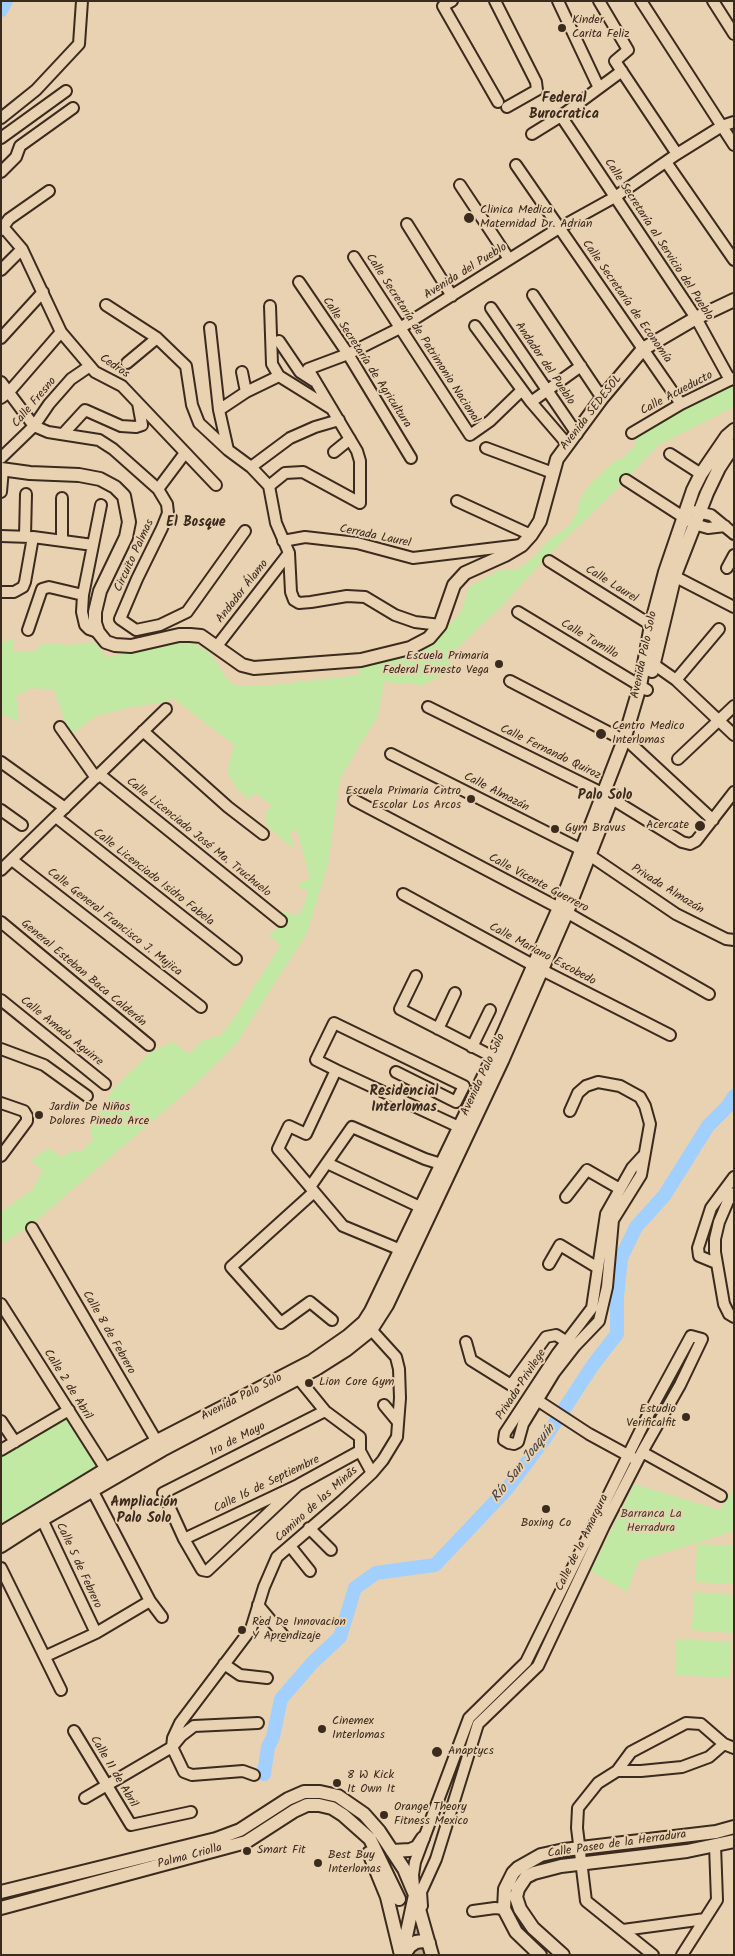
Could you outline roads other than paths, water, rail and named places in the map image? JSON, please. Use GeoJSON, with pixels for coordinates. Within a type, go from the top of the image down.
{"type":"FeatureCollection","features":[{"type":"Feature","properties":{"kind":"main road","name":"Avenida SEDESOL"},"geometry":{"type":"LineString","coordinates":[[440,625],[454,585],[465,573],[506,555],[531,535],[540,521],[557,459],[602,398],[644,349],[696,318],[734,300]]}},
{"type":"Feature","properties":{"kind":"main road","name":"Avenida Palo Solo"},"geometry":{"type":"LineString","coordinates":[[1,1533],[40,1515],[159,1445],[346,1350],[386,1305],[563,910],[628,742],[644,688],[670,574],[701,474],[726,436],[734,430]]}},
{"type":"Feature","properties":{"kind":"main road","name":"Avenida Palo Solo"},"geometry":{"type":"LineString","coordinates":[[688,518],[700,512],[719,468],[734,445]]}},
{"type":"Feature","properties":{"kind":"main road"},"geometry":{"type":"LineString","coordinates":[[2,465],[30,473],[79,475],[100,479],[115,487],[124,496],[129,522],[126,537],[100,591],[95,612],[95,623],[98,632],[106,642],[115,645],[131,646],[190,634],[201,636],[242,665],[254,668],[361,660],[410,648],[429,638],[440,625]]}},
{"type":"Feature","properties":{"kind":"main road","name":"Avenida Palo Solo"},"geometry":{"type":"LineString","coordinates":[[367,1326],[420,1207],[474,1097],[497,1059]]}},
{"type":"Feature","properties":{"kind":"main road","name":"Avenida Palo Solo"},"geometry":{"type":"LineString","coordinates":[[1,1546],[40,1515]]}},
{"type":"Feature","properties":{"kind":"main road","name":"Palma Criolla"},"geometry":{"type":"LineString","coordinates":[[1,1892],[216,1839],[240,1830],[288,1799],[304,1792],[320,1792],[338,1796],[364,1814],[379,1831],[404,1869],[407,1896]]}},
{"type":"Feature","properties":{"kind":"main road","name":"Palma Criolla"},"geometry":{"type":"LineString","coordinates":[[1,1908],[246,1842],[294,1811],[307,1805],[319,1805],[332,1808],[343,1815],[370,1839],[407,1896],[422,1914],[430,1949]]}},
{"type":"Feature","properties":{"kind":"main road","name":"Palma Criolla"},"geometry":{"type":"LineString","coordinates":[[364,1814],[368,1826],[379,1840],[407,1896]]}},
{"type":"Feature","properties":{"kind":"main road","name":"Calle Paseo de la Herradura"},"geometry":{"type":"LineString","coordinates":[[504,1909],[505,1889],[513,1873],[518,1868],[541,1855],[579,1848],[716,1832],[734,1827]]}},
{"type":"Feature","properties":{"kind":"main road","name":"Palma Criolla"},"geometry":{"type":"LineString","coordinates":[[363,1834],[365,1845],[387,1897],[402,1955]]}},
{"type":"Feature","properties":{"kind":"main road"},"geometry":{"type":"LineString","coordinates":[[392,1851],[410,1850],[417,1847],[423,1838]]}},
{"type":"Feature","properties":{"kind":"main road","name":"Calle Paseo de la Herradura"},"geometry":{"type":"LineString","coordinates":[[516,1897],[521,1883],[526,1877],[534,1873],[581,1864],[687,1851],[715,1846],[734,1840]]}},
{"type":"Feature","properties":{"kind":"main road"},"geometry":{"type":"LineString","coordinates":[[1,1900],[34,1893],[52,1893]]}},
{"type":"Feature","properties":{"kind":"main road"},"geometry":{"type":"LineString","coordinates":[[402,1955],[407,1896]]}},
{"type":"Feature","properties":{"kind":"main road"},"geometry":{"type":"LineString","coordinates":[[516,1897],[514,1909],[519,1921],[554,1955]]}},
{"type":"Feature","properties":{"kind":"main road"},"geometry":{"type":"LineString","coordinates":[[516,1897],[525,1918],[533,1928],[563,1955]]}},
{"type":"Feature","properties":{"kind":"main road"},"geometry":{"type":"LineString","coordinates":[[504,1909],[516,1932],[540,1955]]}},
{"type":"Feature","properties":{"kind":"main road"},"geometry":{"type":"LineString","coordinates":[[402,1955],[410,1946],[422,1941],[440,1955]]}},
{"type":"Feature","properties":{"kind":"street"},"geometry":{"type":"LineString","coordinates":[[1,118],[36,90],[79,44],[82,1]]}},
{"type":"Feature","properties":{"kind":"street"},"geometry":{"type":"LineString","coordinates":[[452,1],[443,6],[502,104],[537,90],[536,82],[495,1]]}},
{"type":"Feature","properties":{"kind":"street"},"geometry":{"type":"LineString","coordinates":[[558,1],[599,88]]}},
{"type":"Feature","properties":{"kind":"street"},"geometry":{"type":"LineString","coordinates":[[599,1],[628,50],[616,61],[677,154]]}},
{"type":"Feature","properties":{"kind":"street"},"geometry":{"type":"LineString","coordinates":[[641,1],[734,145]]}},
{"type":"Feature","properties":{"kind":"street"},"geometry":{"type":"LineString","coordinates":[[713,1],[734,34]]}},
{"type":"Feature","properties":{"kind":"street"},"geometry":{"type":"LineString","coordinates":[[532,134],[562,116],[622,71]]}},
{"type":"Feature","properties":{"kind":"street"},"geometry":{"type":"LineString","coordinates":[[1,138],[66,91]]}},
{"type":"Feature","properties":{"kind":"street"},"geometry":{"type":"LineString","coordinates":[[1,172],[16,157],[20,146],[73,108]]}},
{"type":"Feature","properties":{"kind":"street","name":"Calle Secretaría al Servicio del Pueblo"},"geometry":{"type":"LineString","coordinates":[[562,116],[696,318],[732,379]]}},
{"type":"Feature","properties":{"kind":"street","name":"Avenida del Pueblo"},"geometry":{"type":"LineString","coordinates":[[316,383],[308,369],[348,354],[400,328],[559,228],[615,197],[677,154],[722,126],[734,122]]}},
{"type":"Feature","properties":{"kind":"street"},"geometry":{"type":"LineString","coordinates":[[666,162],[734,260]]}},
{"type":"Feature","properties":{"kind":"street","name":"Calle Secretaría de Economía"},"geometry":{"type":"LineString","coordinates":[[516,165],[681,404]]}},
{"type":"Feature","properties":{"kind":"street"},"geometry":{"type":"LineString","coordinates":[[460,185],[509,259]]}},
{"type":"Feature","properties":{"kind":"street"},"geometry":{"type":"LineString","coordinates":[[3,229],[9,219],[49,191]]}},
{"type":"Feature","properties":{"kind":"street"},"geometry":{"type":"LineString","coordinates":[[407,224],[452,296]]}},
{"type":"Feature","properties":{"kind":"street","name":"Cedros"},"geometry":{"type":"LineString","coordinates":[[3,229],[22,249],[61,332],[95,372],[122,386],[216,485]]}},
{"type":"Feature","properties":{"kind":"street"},"geometry":{"type":"LineString","coordinates":[[1,270],[22,249]]}},
{"type":"Feature","properties":{"kind":"street","name":"Calle Secretaría de Patrimonio Nacional"},"geometry":{"type":"LineString","coordinates":[[354,257],[470,435],[490,421],[522,390]]}},
{"type":"Feature","properties":{"kind":"street","name":"Calle Secretaría de Agricultura"},"geometry":{"type":"LineString","coordinates":[[298,282],[348,354],[411,458]]}},
{"type":"Feature","properties":{"kind":"street"},"geometry":{"type":"LineString","coordinates":[[1,338],[43,292]]}},
{"type":"Feature","properties":{"kind":"street"},"geometry":{"type":"LineString","coordinates":[[533,295],[602,398]]}},
{"type":"Feature","properties":{"kind":"street"},"geometry":{"type":"LineString","coordinates":[[106,304],[157,338],[186,366],[192,405],[199,422],[228,450],[251,467],[269,486],[276,523],[289,553],[291,592],[294,600],[300,603],[347,596],[365,597],[395,615],[415,622],[440,625]]}},
{"type":"Feature","properties":{"kind":"street"},"geometry":{"type":"LineString","coordinates":[[270,306],[272,364],[279,376],[337,415]]}},
{"type":"Feature","properties":{"kind":"street","name":"Andador del Pueblo"},"geometry":{"type":"LineString","coordinates":[[491,308],[577,434]]}},
{"type":"Feature","properties":{"kind":"street"},"geometry":{"type":"LineString","coordinates":[[475,326],[531,402],[568,446]]}},
{"type":"Feature","properties":{"kind":"street"},"geometry":{"type":"LineString","coordinates":[[210,328],[220,410],[228,450]]}},
{"type":"Feature","properties":{"kind":"street"},"geometry":{"type":"LineString","coordinates":[[5,395],[61,332]]}},
{"type":"Feature","properties":{"kind":"street"},"geometry":{"type":"LineString","coordinates":[[128,364],[157,338]]}},
{"type":"Feature","properties":{"kind":"street"},"geometry":{"type":"LineString","coordinates":[[269,486],[285,473],[303,472],[360,503],[360,461],[357,450],[316,383],[300,372],[279,341]]}},
{"type":"Feature","properties":{"kind":"street","name":"Calle Fresno"},"geometry":{"type":"LineString","coordinates":[[2,465],[71,378],[90,366]]}},
{"type":"Feature","properties":{"kind":"street"},"geometry":{"type":"LineString","coordinates":[[531,402],[581,366]]}},
{"type":"Feature","properties":{"kind":"street"},"geometry":{"type":"LineString","coordinates":[[242,372],[246,392]]}},
{"type":"Feature","properties":{"kind":"street"},"geometry":{"type":"LineString","coordinates":[[220,410],[246,392],[279,376]]}},
{"type":"Feature","properties":{"kind":"street","name":"Calle Acueducto"},"geometry":{"type":"LineString","coordinates":[[632,432],[681,404],[732,379]]}},
{"type":"Feature","properties":{"kind":"street"},"geometry":{"type":"LineString","coordinates":[[1,382],[5,395],[34,426]]}},
{"type":"Feature","properties":{"kind":"street"},"geometry":{"type":"LineString","coordinates":[[63,434],[85,410],[121,426],[136,427],[142,425],[138,403]]}},
{"type":"Feature","properties":{"kind":"street"},"geometry":{"type":"LineString","coordinates":[[251,467],[290,438],[337,415]]}},
{"type":"Feature","properties":{"kind":"street","name":"Circuito Palmas"},"geometry":{"type":"LineString","coordinates":[[34,426],[48,432],[99,440],[114,449],[158,489],[168,504],[168,513],[120,619],[136,630],[160,625],[187,612],[245,531]]}},
{"type":"Feature","properties":{"kind":"street"},"geometry":{"type":"LineString","coordinates":[[334,452],[350,439]]}},
{"type":"Feature","properties":{"kind":"street"},"geometry":{"type":"LineString","coordinates":[[486,448],[553,473]]}},
{"type":"Feature","properties":{"kind":"street"},"geometry":{"type":"LineString","coordinates":[[158,489],[185,453]]}},
{"type":"Feature","properties":{"kind":"street"},"geometry":{"type":"LineString","coordinates":[[670,454],[701,474]]}},
{"type":"Feature","properties":{"kind":"street"},"geometry":{"type":"LineString","coordinates":[[1,492],[2,465]]}},
{"type":"Feature","properties":{"kind":"street"},"geometry":{"type":"LineString","coordinates":[[626,480],[708,528],[725,526]]}},
{"type":"Feature","properties":{"kind":"street"},"geometry":{"type":"LineString","coordinates":[[1,592],[14,592],[23,587],[25,582],[29,537],[26,494]]}},
{"type":"Feature","properties":{"kind":"street"},"geometry":{"type":"LineString","coordinates":[[62,498],[62,541]]}},
{"type":"Feature","properties":{"kind":"street"},"geometry":{"type":"LineString","coordinates":[[457,501],[531,535]]}},
{"type":"Feature","properties":{"kind":"street"},"geometry":{"type":"LineString","coordinates":[[98,632],[89,629],[85,625],[82,612],[83,595],[101,505]]}},
{"type":"Feature","properties":{"kind":"street"},"geometry":{"type":"LineString","coordinates":[[700,512],[711,516],[734,534]]}},
{"type":"Feature","properties":{"kind":"street"},"geometry":{"type":"LineString","coordinates":[[1,536],[29,537],[93,545]]}},
{"type":"Feature","properties":{"kind":"street","name":"Cerrada Laurel"},"geometry":{"type":"LineString","coordinates":[[283,541],[305,537],[357,543],[413,558],[522,544]]}},
{"type":"Feature","properties":{"kind":"street","name":"Andador Álamo"},"geometry":{"type":"LineString","coordinates":[[217,646],[289,553]]}},
{"type":"Feature","properties":{"kind":"street"},"geometry":{"type":"LineString","coordinates":[[727,568],[734,555]]}},
{"type":"Feature","properties":{"kind":"street","name":"Calle Laurel"},"geometry":{"type":"LineString","coordinates":[[549,561],[657,626]]}},
{"type":"Feature","properties":{"kind":"street"},"geometry":{"type":"LineString","coordinates":[[670,574],[734,607]]}},
{"type":"Feature","properties":{"kind":"street"},"geometry":{"type":"LineString","coordinates":[[28,630],[42,589],[49,587],[83,595]]}},
{"type":"Feature","properties":{"kind":"street","name":"Calle Tomillo"},"geometry":{"type":"LineString","coordinates":[[518,612],[644,688]]}},
{"type":"Feature","properties":{"kind":"street"},"geometry":{"type":"LineString","coordinates":[[676,680],[719,630]]}},
{"type":"Feature","properties":{"kind":"street"},"geometry":{"type":"LineString","coordinates":[[650,661],[676,680],[734,735]]}},
{"type":"Feature","properties":{"kind":"street"},"geometry":{"type":"LineString","coordinates":[[510,681],[628,742],[713,820],[734,792]]}},
{"type":"Feature","properties":{"kind":"street"},"geometry":{"type":"LineString","coordinates":[[678,760],[734,706]]}},
{"type":"Feature","properties":{"kind":"street","name":"Calle Fernando Quiroz"},"geometry":{"type":"LineString","coordinates":[[428,707],[608,796],[682,842],[690,844],[696,841],[713,820]]}},
{"type":"Feature","properties":{"kind":"street"},"geometry":{"type":"LineString","coordinates":[[5,864],[56,817],[166,709]]}},
{"type":"Feature","properties":{"kind":"street","name":"Calle Licenciado José Ma. Truchuelo"},"geometry":{"type":"LineString","coordinates":[[60,728],[98,776],[280,921]]}},
{"type":"Feature","properties":{"kind":"street"},"geometry":{"type":"LineString","coordinates":[[143,731],[228,807],[263,834]]}},
{"type":"Feature","properties":{"kind":"street","name":"Calle Almazán"},"geometry":{"type":"LineString","coordinates":[[391,754],[586,852]]}},
{"type":"Feature","properties":{"kind":"street"},"geometry":{"type":"LineString","coordinates":[[1,762],[65,808]]}},
{"type":"Feature","properties":{"kind":"street","name":"Calle Vicente Guerrero"},"geometry":{"type":"LineString","coordinates":[[354,800],[563,910],[709,994]]}},
{"type":"Feature","properties":{"kind":"street"},"geometry":{"type":"LineString","coordinates":[[1,810],[22,825]]}},
{"type":"Feature","properties":{"kind":"street","name":"Calle Licenciado Isidro Fabela"},"geometry":{"type":"LineString","coordinates":[[56,817],[236,959]]}},
{"type":"Feature","properties":{"kind":"street","name":"Privada Almazán"},"geometry":{"type":"LineString","coordinates":[[586,852],[676,914],[726,939],[734,940]]}},
{"type":"Feature","properties":{"kind":"street","name":"Calle General Francisco J. Mujica"},"geometry":{"type":"LineString","coordinates":[[5,864],[201,1007]]}},
{"type":"Feature","properties":{"kind":"street","name":"Calle Mariano Escobedo"},"geometry":{"type":"LineString","coordinates":[[404,894],[538,968],[670,1035]]}},
{"type":"Feature","properties":{"kind":"street","name":"General Esteban Baca Calderón"},"geometry":{"type":"LineString","coordinates":[[1,922],[149,1045]]}},
{"type":"Feature","properties":{"kind":"street"},"geometry":{"type":"LineString","coordinates":[[416,976],[400,1009],[497,1059]]}},
{"type":"Feature","properties":{"kind":"street"},"geometry":{"type":"LineString","coordinates":[[438,1029],[455,993]]}},
{"type":"Feature","properties":{"kind":"street","name":"Calle Amado Aguirre"},"geometry":{"type":"LineString","coordinates":[[1,1000],[105,1084]]}},
{"type":"Feature","properties":{"kind":"street"},"geometry":{"type":"LineString","coordinates":[[472,1047],[490,1010]]}},
{"type":"Feature","properties":{"kind":"street"},"geometry":{"type":"LineString","coordinates":[[396,1072],[456,1102],[464,1086],[334,1023],[316,1060],[460,1127]]}},
{"type":"Feature","properties":{"kind":"street"},"geometry":{"type":"LineString","coordinates":[[1,1049],[44,1065],[87,1096]]}},
{"type":"Feature","properties":{"kind":"street"},"geometry":{"type":"LineString","coordinates":[[336,1070],[306,1134],[289,1126],[278,1149],[343,1226],[401,1250]]}},
{"type":"Feature","properties":{"kind":"street","name":"Privada Privilege"},"geometry":{"type":"LineString","coordinates":[[533,1399],[575,1346],[599,1321],[607,1287],[613,1220],[641,1175],[650,1124],[649,1116],[640,1097],[630,1090],[609,1082],[598,1082],[586,1086],[578,1093],[570,1111]]}},
{"type":"Feature","properties":{"kind":"street"},"geometry":{"type":"LineString","coordinates":[[460,1092],[474,1097]]}},
{"type":"Feature","properties":{"kind":"street"},"geometry":{"type":"LineString","coordinates":[[1,1104],[27,1113],[27,1121],[1,1156]]}},
{"type":"Feature","properties":{"kind":"street"},"geometry":{"type":"LineString","coordinates":[[332,1320],[310,1302],[281,1323],[231,1267],[312,1189],[352,1127],[425,1159],[441,1164]]}},
{"type":"Feature","properties":{"kind":"street","name":"Privada Privilege"},"geometry":{"type":"LineString","coordinates":[[533,1399],[567,1342],[592,1308],[606,1214],[632,1168],[643,1156]]}},
{"type":"Feature","properties":{"kind":"street"},"geometry":{"type":"LineString","coordinates":[[327,1163],[420,1207]]}},
{"type":"Feature","properties":{"kind":"street"},"geometry":{"type":"LineString","coordinates":[[566,1198],[587,1170],[620,1189]]}},
{"type":"Feature","properties":{"kind":"street"},"geometry":{"type":"LineString","coordinates":[[716,1264],[699,1256],[698,1248],[712,1208],[734,1177]]}},
{"type":"Feature","properties":{"kind":"street"},"geometry":{"type":"LineString","coordinates":[[734,1193],[728,1201],[719,1222],[715,1239],[716,1264],[724,1304],[729,1314],[734,1317]]}},
{"type":"Feature","properties":{"kind":"street","name":"Calle 8 de Febrero"},"geometry":{"type":"LineString","coordinates":[[32,1228],[159,1445]]}},
{"type":"Feature","properties":{"kind":"street"},"geometry":{"type":"LineString","coordinates":[[549,1264],[560,1245],[598,1268]]}},
{"type":"Feature","properties":{"kind":"street","name":"Calle 2 de Abril"},"geometry":{"type":"LineString","coordinates":[[1,1304],[109,1474]]}},
{"type":"Feature","properties":{"kind":"street"},"geometry":{"type":"LineString","coordinates":[[583,1322],[589,1322],[592,1330]]}},
{"type":"Feature","properties":{"kind":"street","name":"Camino de las Minãs"},"geometry":{"type":"LineString","coordinates":[[172,1747],[180,1723],[250,1629],[264,1587],[277,1557],[372,1473],[383,1460],[397,1437],[400,1382],[396,1357],[367,1326]]}},
{"type":"Feature","properties":{"kind":"street"},"geometry":{"type":"LineString","coordinates":[[466,1342],[471,1360],[511,1385],[546,1338],[556,1335],[567,1342]]}},
{"type":"Feature","properties":{"kind":"street","name":"Calle de la Amargura"},"geometry":{"type":"LineString","coordinates":[[407,1896],[423,1838],[469,1718],[522,1667],[627,1454],[691,1336],[702,1340],[680,1385],[604,1526],[538,1666],[478,1724],[436,1860],[421,1892],[422,1914]]}},
{"type":"Feature","properties":{"kind":"street"},"geometry":{"type":"LineString","coordinates":[[296,1376],[325,1411],[360,1437],[360,1452],[372,1473]]}},
{"type":"Feature","properties":{"kind":"street"},"geometry":{"type":"LineString","coordinates":[[533,1399],[589,1434],[627,1454],[640,1457],[721,1496]]}},
{"type":"Feature","properties":{"kind":"street"},"geometry":{"type":"LineString","coordinates":[[384,1405],[398,1422]]}},
{"type":"Feature","properties":{"kind":"street"},"geometry":{"type":"LineString","coordinates":[[1,1450],[69,1410]]}},
{"type":"Feature","properties":{"kind":"street","name":"1ro de Mayo"},"geometry":{"type":"LineString","coordinates":[[184,1539],[163,1493],[325,1411]]}},
{"type":"Feature","properties":{"kind":"street"},"geometry":{"type":"LineString","coordinates":[[1,1421],[15,1442]]}},
{"type":"Feature","properties":{"kind":"street","name":"Calle 16 de Septiembre"},"geometry":{"type":"LineString","coordinates":[[184,1539],[298,1485],[360,1452]]}},
{"type":"Feature","properties":{"kind":"street"},"geometry":{"type":"LineString","coordinates":[[184,1539],[202,1570],[207,1571],[298,1485]]}},
{"type":"Feature","properties":{"kind":"street"},"geometry":{"type":"LineString","coordinates":[[90,1486],[150,1601],[162,1617]]}},
{"type":"Feature","properties":{"kind":"street","name":"Calle 5 de Febrero"},"geometry":{"type":"LineString","coordinates":[[40,1515],[96,1633]]}},
{"type":"Feature","properties":{"kind":"street"},"geometry":{"type":"LineString","coordinates":[[309,1528],[331,1550]]}},
{"type":"Feature","properties":{"kind":"street"},"geometry":{"type":"LineString","coordinates":[[290,1546],[310,1571]]}},
{"type":"Feature","properties":{"kind":"street"},"geometry":{"type":"LineString","coordinates":[[1,1568],[46,1656],[61,1690]]}},
{"type":"Feature","properties":{"kind":"street"},"geometry":{"type":"LineString","coordinates":[[46,1656],[96,1633],[150,1601]]}},
{"type":"Feature","properties":{"kind":"street"},"geometry":{"type":"LineString","coordinates":[[258,1605],[283,1635]]}},
{"type":"Feature","properties":{"kind":"street"},"geometry":{"type":"LineString","coordinates":[[539,1635],[551,1640]]}},
{"type":"Feature","properties":{"kind":"street"},"geometry":{"type":"LineString","coordinates":[[224,1664],[240,1675],[267,1678]]}},
{"type":"Feature","properties":{"kind":"street"},"geometry":{"type":"LineString","coordinates":[[85,1798],[172,1747],[181,1736],[194,1726],[258,1723]]}},
{"type":"Feature","properties":{"kind":"street"},"geometry":{"type":"LineString","coordinates":[[617,1771],[682,1767],[729,1746],[701,1724],[686,1723],[631,1752],[617,1771],[598,1783],[578,1808],[577,1828],[586,1901],[653,1955]]}},
{"type":"Feature","properties":{"kind":"street","name":"Calle 11 de Abril"},"geometry":{"type":"LineString","coordinates":[[74,1730],[131,1825],[191,1812]]}},
{"type":"Feature","properties":{"kind":"street"},"geometry":{"type":"LineString","coordinates":[[172,1747],[184,1772],[192,1775],[243,1771],[254,1775]]}},
{"type":"Feature","properties":{"kind":"street","name":"Calle de la Amargura"},"geometry":{"type":"LineString","coordinates":[[425,1882],[448,1801],[448,1795],[442,1791]]}},
{"type":"Feature","properties":{"kind":"street"},"geometry":{"type":"LineString","coordinates":[[682,1955],[717,1900],[718,1881],[715,1846]]}},
{"type":"Feature","properties":{"kind":"street"},"geometry":{"type":"LineString","coordinates":[[473,1911],[495,1908],[504,1909]]}},
{"type":"Feature","properties":{"kind":"street"},"geometry":{"type":"LineString","coordinates":[[623,1930],[705,1919]]}},
{"type":"Feature","properties":{"kind":"waterway"},"geometry":{"type":"LineString","coordinates":[[1,10],[6,1]]}},
{"type":"Feature","properties":{"kind":"waterway","name":"Río San Joaquín"},"geometry":{"type":"LineString","coordinates":[[264,1774],[268,1747],[273,1737],[281,1699],[313,1662],[340,1637],[355,1588],[376,1573],[435,1565],[506,1490],[543,1441],[593,1365],[617,1334],[617,1297],[621,1258],[636,1227],[664,1196],[708,1126],[728,1106],[734,1096]]}},
{"type":"Feature","properties":{"kind":"tunnel"},"geometry":{"type":"LineString","coordinates":[[407,1895],[420,1955]]}},
{"type":"Feature","properties":{"kind":"place","name":"Kinder Carita Feliz"},"geometry":{"type":"Point","coordinates":[562,28]}},
{"type":"Feature","properties":{"kind":"place","name":"Clinica Medica Maternidad Dr. Adrian"},"geometry":{"type":"Point","coordinates":[469,218]}},
{"type":"Feature","properties":{"kind":"place","name":"Escuela Primaria Federal Ernesto Vega"},"geometry":{"type":"Point","coordinates":[499,664]}},
{"type":"Feature","properties":{"kind":"place","name":"Centro Medico Interlomas"},"geometry":{"type":"Point","coordinates":[601,734]}},
{"type":"Feature","properties":{"kind":"place","name":"Escuela Primaria Cntro Escolar Los Arcos"},"geometry":{"type":"Point","coordinates":[471,799]}},
{"type":"Feature","properties":{"kind":"place","name":"Acercate"},"geometry":{"type":"Point","coordinates":[700,826]}},
{"type":"Feature","properties":{"kind":"place","name":"Gym Bravus"},"geometry":{"type":"Point","coordinates":[555,829]}},
{"type":"Feature","properties":{"kind":"place","name":"Jardin De Niños Dolores Pinedo Arce"},"geometry":{"type":"Point","coordinates":[39,1115]}},
{"type":"Feature","properties":{"kind":"place","name":"Lion Core Gym"},"geometry":{"type":"Point","coordinates":[309,1383]}},
{"type":"Feature","properties":{"kind":"place","name":"Estudio Verificalfit"},"geometry":{"type":"Point","coordinates":[686,1417]}},
{"type":"Feature","properties":{"kind":"place","name":"Boxing Co"},"geometry":{"type":"Point","coordinates":[546,1509]}},
{"type":"Feature","properties":{"kind":"place","name":"Red De Innovacion Y Aprendizaje"},"geometry":{"type":"Point","coordinates":[242,1630]}},
{"type":"Feature","properties":{"kind":"place","name":"Cinemex Interlomas"},"geometry":{"type":"Point","coordinates":[322,1729]}},
{"type":"Feature","properties":{"kind":"place","name":"Anaptycs"},"geometry":{"type":"Point","coordinates":[437,1752]}},
{"type":"Feature","properties":{"kind":"place","name":"8 W Kick It Own It"},"geometry":{"type":"Point","coordinates":[337,1783]}},
{"type":"Feature","properties":{"kind":"place","name":"Orange Theory Fitness Mexico"},"geometry":{"type":"Point","coordinates":[384,1815]}},
{"type":"Feature","properties":{"kind":"place","name":"Smart Fit"},"geometry":{"type":"Point","coordinates":[247,1851]}},
{"type":"Feature","properties":{"kind":"place","name":"Best Buy Interlomas"},"geometry":{"type":"Point","coordinates":[318,1863]}},
{"type":"Feature","properties":{"kind":"district","name":"Federal Burocratica"},"geometry":{"type":"Point","coordinates":[564,108]}},
{"type":"Feature","properties":{"kind":"district","name":"El Bosque"},"geometry":{"type":"Point","coordinates":[196,524]}},
{"type":"Feature","properties":{"kind":"district","name":"Palo Solo"},"geometry":{"type":"Point","coordinates":[605,797]}},
{"type":"Feature","properties":{"kind":"district","name":"Residencial Interlomas"},"geometry":{"type":"Point","coordinates":[404,1102]}},
{"type":"Feature","properties":{"kind":"district","name":"Ampliación Palo Solo"},"geometry":{"type":"Point","coordinates":[144,1512]}},
{"type":"Feature","properties":{"kind":"park label","name":"Barranca La Herradura"},"geometry":{"type":"Point","coordinates":[651,1522]}}]}
